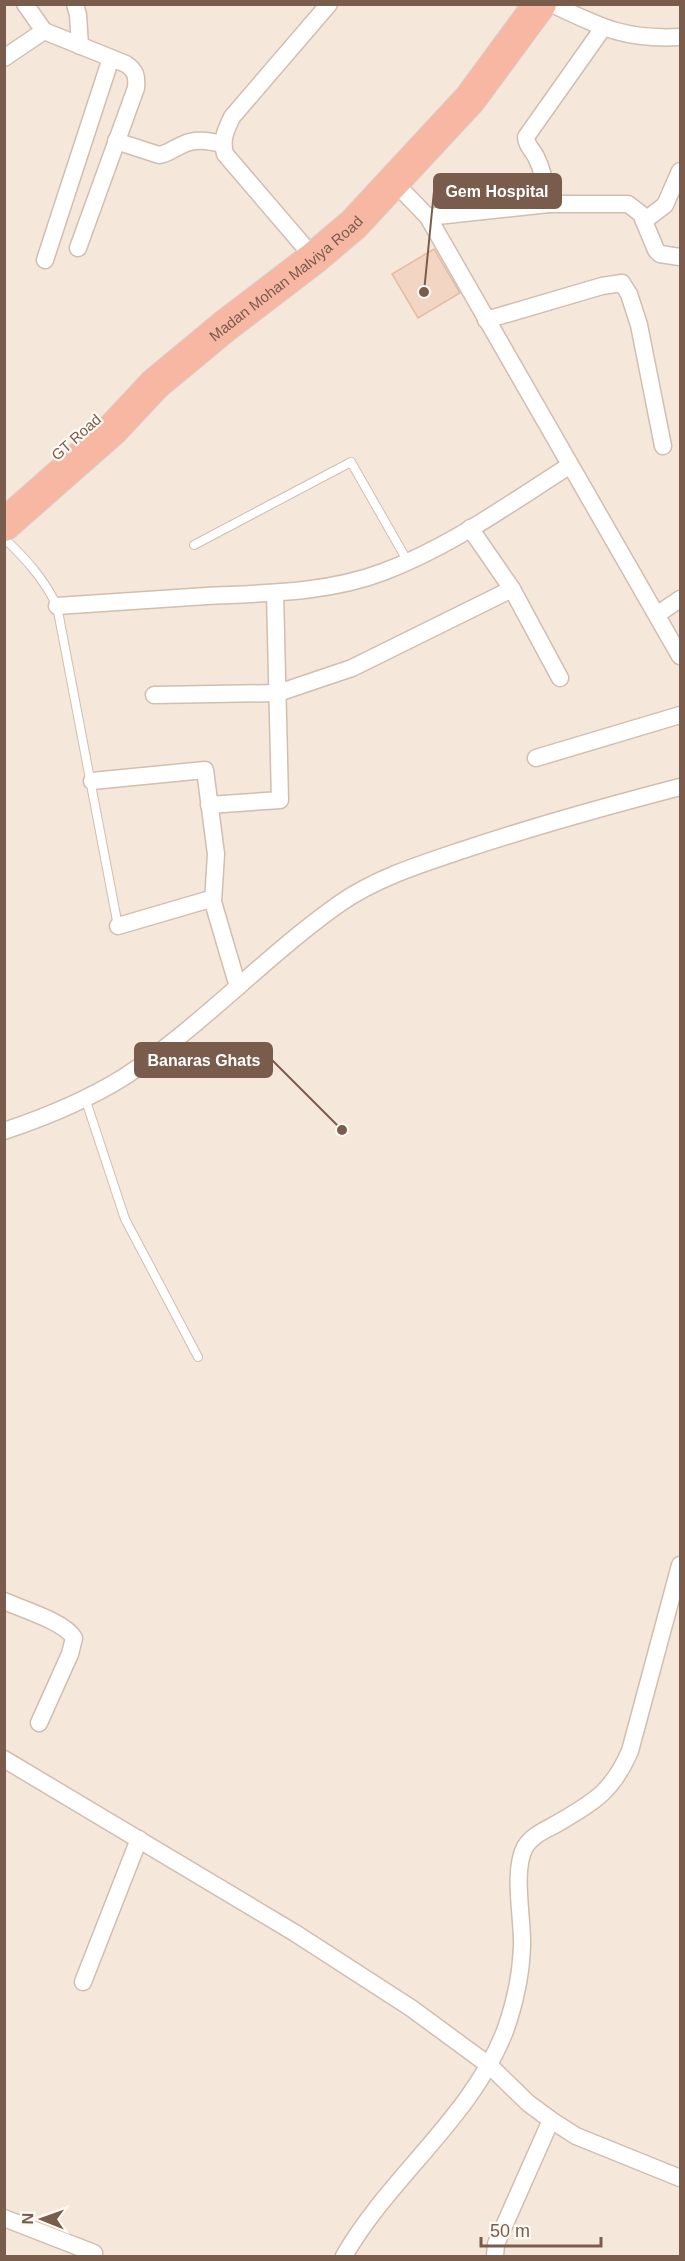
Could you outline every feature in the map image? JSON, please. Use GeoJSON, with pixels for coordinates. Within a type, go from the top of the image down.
{"type":"FeatureCollection","features":[{"type":"Feature","properties":{"kind":"highway"},"geometry":{"type":"LineString","coordinates":[[428,145],[460,85],[519,4]]}},
{"type":"Feature","properties":{"kind":"highway","name":"Madan Mohan Malviya Road"},"geometry":{"type":"LineString","coordinates":[[4,525],[113,429],[154,384],[354,224],[470,99],[540,4]]}},
{"type":"Feature","properties":{"kind":"highway","name":"GT Road"},"geometry":{"type":"LineString","coordinates":[[4,501],[105,412],[154,384]]}},
{"type":"Feature","properties":{"kind":"street"},"geometry":{"type":"LineString","coordinates":[[25,4],[44,32],[134,69],[137,77],[136,88],[78,248]]}},
{"type":"Feature","properties":{"kind":"street"},"geometry":{"type":"LineString","coordinates":[[75,4],[80,46]]}},
{"type":"Feature","properties":{"kind":"street"},"geometry":{"type":"LineString","coordinates":[[314,258],[225,154],[222,144],[232,117],[257,91],[329,4]]}},
{"type":"Feature","properties":{"kind":"street"},"geometry":{"type":"LineString","coordinates":[[552,4],[603,28],[633,36],[681,37]]}},
{"type":"Feature","properties":{"kind":"street"},"geometry":{"type":"LineString","coordinates":[[549,204],[542,170],[526,142],[526,137],[603,28]]}},
{"type":"Feature","properties":{"kind":"street"},"geometry":{"type":"LineString","coordinates":[[4,58],[44,32]]}},
{"type":"Feature","properties":{"kind":"street"},"geometry":{"type":"LineString","coordinates":[[45,260],[111,58]]}},
{"type":"Feature","properties":{"kind":"street"},"geometry":{"type":"LineString","coordinates":[[116,141],[159,155],[184,144],[198,141],[222,144]]}},
{"type":"Feature","properties":{"kind":"street"},"geometry":{"type":"LineString","coordinates":[[644,221],[665,206],[681,171]]}},
{"type":"Feature","properties":{"kind":"street"},"geometry":{"type":"LineString","coordinates":[[394,182],[428,217],[569,466],[681,656]]}},
{"type":"Feature","properties":{"kind":"street"},"geometry":{"type":"LineString","coordinates":[[428,217],[549,204],[628,204],[641,214],[656,250],[660,254],[681,257]]}},
{"type":"Feature","properties":{"kind":"street"},"geometry":{"type":"LineString","coordinates":[[486,320],[602,286],[622,283],[629,294],[639,325],[663,446]]}},
{"type":"Feature","properties":{"kind":"street"},"geometry":{"type":"LineString","coordinates":[[57,606],[275,593],[325,587],[357,580],[408,562],[470,528],[569,466]]}},
{"type":"Feature","properties":{"kind":"street"},"geometry":{"type":"LineString","coordinates":[[470,528],[512,589],[560,678]]}},
{"type":"Feature","properties":{"kind":"street"},"geometry":{"type":"LineString","coordinates":[[154,695],[278,693],[352,668],[512,589]]}},
{"type":"Feature","properties":{"kind":"street"},"geometry":{"type":"LineString","coordinates":[[209,805],[280,800],[275,593]]}},
{"type":"Feature","properties":{"kind":"street"},"geometry":{"type":"LineString","coordinates":[[658,614],[681,599]]}},
{"type":"Feature","properties":{"kind":"street"},"geometry":{"type":"LineString","coordinates":[[536,758],[681,715]]}},
{"type":"Feature","properties":{"kind":"street"},"geometry":{"type":"LineString","coordinates":[[92,782],[205,770],[216,854],[213,903],[238,987]]}},
{"type":"Feature","properties":{"kind":"street"},"geometry":{"type":"LineString","coordinates":[[4,1131],[31,1122],[85,1098],[124,1077],[154,1056],[340,903],[388,877],[527,829],[586,811],[681,787]]}},
{"type":"Feature","properties":{"kind":"street"},"geometry":{"type":"LineString","coordinates":[[118,926],[207,900],[213,903]]}},
{"type":"Feature","properties":{"kind":"street"},"geometry":{"type":"LineString","coordinates":[[344,2256],[375,2209],[469,2097],[489,2066],[514,2006],[519,1979],[522,1945],[519,1877],[525,1846],[535,1835],[588,1805],[607,1791],[620,1774],[630,1751],[680,1567]]}},
{"type":"Feature","properties":{"kind":"street"},"geometry":{"type":"LineString","coordinates":[[4,1601],[60,1625],[70,1631],[74,1638],[70,1654],[39,1723]]}},
{"type":"Feature","properties":{"kind":"street"},"geometry":{"type":"LineString","coordinates":[[4,1759],[295,1933],[411,2008],[489,2066],[550,2120],[585,2140],[681,2178]]}},
{"type":"Feature","properties":{"kind":"street"},"geometry":{"type":"LineString","coordinates":[[83,1982],[139,1839]]}},
{"type":"Feature","properties":{"kind":"street"},"geometry":{"type":"LineString","coordinates":[[495,2256],[496,2244],[550,2120]]}},
{"type":"Feature","properties":{"kind":"street"},"geometry":{"type":"LineString","coordinates":[[4,2218],[96,2255]]}},
{"type":"Feature","properties":{"kind":"lane"},"geometry":{"type":"LineString","coordinates":[[195,545],[351,462],[408,562]]}},
{"type":"Feature","properties":{"kind":"lane"},"geometry":{"type":"LineString","coordinates":[[4,538],[32,565],[48,586],[57,606],[118,926]]}},
{"type":"Feature","properties":{"kind":"lane"},"geometry":{"type":"LineString","coordinates":[[85,1098],[125,1220],[198,1357]]}},
{"type":"Feature","properties":{"kind":"shaded area"},"geometry":{"type":"Polygon","coordinates":[[[5,5],[680,5],[680,2256],[5,2256],[5,5]]]}},
{"type":"Feature","properties":{"kind":"building"},"geometry":{"type":"Polygon","coordinates":[[[434,249],[460,293],[418,318],[392,274],[434,249]]]}},
{"type":"Feature","properties":{"kind":"place","name":"Gem Hospital"},"geometry":{"type":"Point","coordinates":[424,292]}},
{"type":"Feature","properties":{"kind":"place","name":"Banaras Ghats"},"geometry":{"type":"Point","coordinates":[342,1130]}}]}
